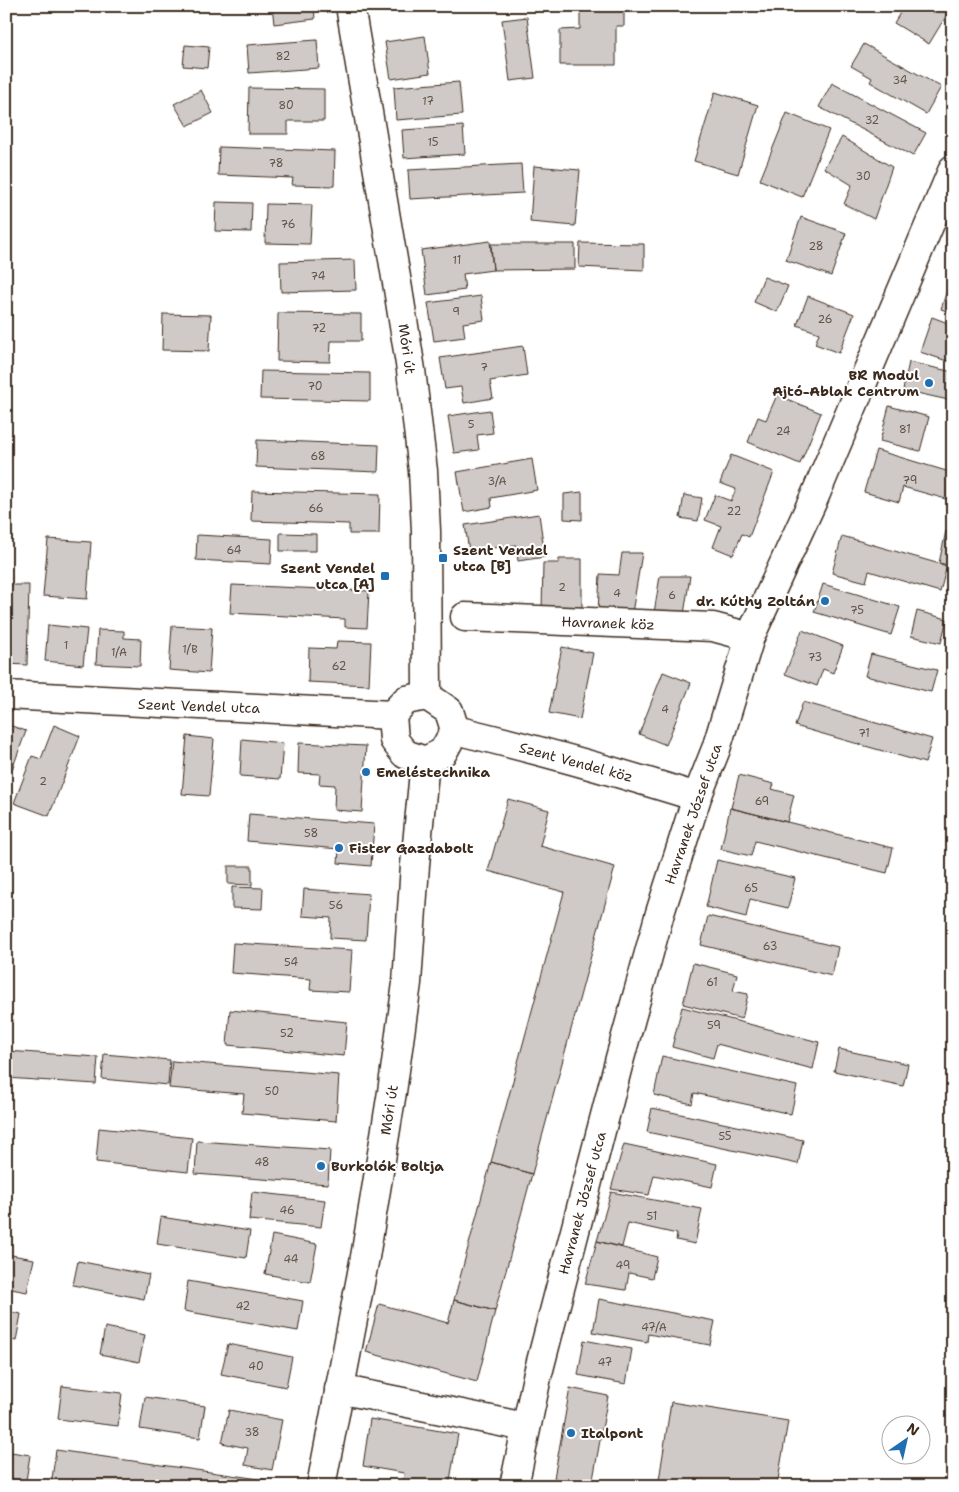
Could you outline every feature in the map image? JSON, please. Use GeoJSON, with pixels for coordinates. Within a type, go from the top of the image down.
{"type":"FeatureCollection","features":[{"type":"Feature","properties":{"kind":"street","name":"Móri út"},"geometry":{"type":"LineString","coordinates":[[350,6],[411,370],[423,471],[426,531],[427,696]]}},
{"type":"Feature","properties":{"kind":"street","name":"Havranek József utca"},"geometry":{"type":"LineString","coordinates":[[514,1486],[525,1427],[620,1058],[660,913],[697,797],[716,749],[750,637],[814,498],[953,169]]}},
{"type":"Feature","properties":{"kind":"street","name":"Havranek köz"},"geometry":{"type":"LineString","coordinates":[[465,617],[713,627],[750,637]]}},
{"type":"Feature","properties":{"kind":"street","name":"Szent Vendel utca"},"geometry":{"type":"LineString","coordinates":[[6,696],[392,715]]}},
{"type":"Feature","properties":{"kind":"street"},"geometry":{"type":"LineString","coordinates":[[427,696],[449,711],[455,730],[443,752],[425,761],[405,754],[394,740],[392,715],[406,700],[427,696]]}},
{"type":"Feature","properties":{"kind":"street","name":"Szent Vendel köz"},"geometry":{"type":"LineString","coordinates":[[455,730],[514,744],[697,797]]}},
{"type":"Feature","properties":{"kind":"street","name":"Móri út"},"geometry":{"type":"LineString","coordinates":[[321,1486],[375,1202],[407,983],[415,865],[425,761]]}},
{"type":"Feature","properties":{"kind":"street"},"geometry":{"type":"LineString","coordinates":[[340,1389],[525,1427]]}},
{"type":"Feature","properties":{"kind":"building"},"geometry":{"type":"Polygon","coordinates":[[[272,6],[314,6],[315,19],[274,24],[272,6]]]}},
{"type":"Feature","properties":{"kind":"building"},"geometry":{"type":"Polygon","coordinates":[[[384,6],[414,6],[385,11],[384,6]]]}},
{"type":"Feature","properties":{"kind":"building"},"geometry":{"type":"Polygon","coordinates":[[[624,6],[624,26],[616,26],[616,65],[560,65],[560,30],[580,29],[580,7],[624,6]]]}},
{"type":"Feature","properties":{"kind":"building"},"geometry":{"type":"Polygon","coordinates":[[[904,6],[952,6],[929,44],[894,23],[904,6]]]}},
{"type":"Feature","properties":{"kind":"building"},"geometry":{"type":"Polygon","coordinates":[[[527,17],[535,78],[510,81],[502,20],[527,17]]]}},
{"type":"Feature","properties":{"kind":"building"},"geometry":{"type":"Polygon","coordinates":[[[425,36],[430,73],[391,79],[385,42],[425,36]]]}},
{"type":"Feature","properties":{"kind":"building"},"geometry":{"type":"Polygon","coordinates":[[[317,40],[319,68],[249,73],[247,45],[317,40]]]}},
{"type":"Feature","properties":{"kind":"building"},"geometry":{"type":"Polygon","coordinates":[[[864,44],[941,87],[926,114],[870,82],[872,78],[851,66],[864,44]]]}},
{"type":"Feature","properties":{"kind":"building"},"geometry":{"type":"Polygon","coordinates":[[[185,45],[209,47],[207,68],[183,66],[185,45]]]}},
{"type":"Feature","properties":{"kind":"building"},"geometry":{"type":"Polygon","coordinates":[[[459,82],[462,115],[396,120],[394,87],[459,82]]]}},
{"type":"Feature","properties":{"kind":"building"},"geometry":{"type":"Polygon","coordinates":[[[832,83],[926,133],[913,156],[819,107],[832,83]]]}},
{"type":"Feature","properties":{"kind":"building"},"geometry":{"type":"Polygon","coordinates":[[[249,88],[324,89],[324,121],[288,121],[288,134],[248,134],[249,88]]]}},
{"type":"Feature","properties":{"kind":"building"},"geometry":{"type":"Polygon","coordinates":[[[201,90],[213,113],[187,126],[174,104],[201,90]]]}},
{"type":"Feature","properties":{"kind":"building"},"geometry":{"type":"Polygon","coordinates":[[[715,92],[758,105],[738,174],[694,161],[715,92]]]}},
{"type":"Feature","properties":{"kind":"building"},"geometry":{"type":"Polygon","coordinates":[[[787,113],[829,130],[802,197],[760,180],[787,113]]]}},
{"type":"Feature","properties":{"kind":"building"},"geometry":{"type":"Polygon","coordinates":[[[463,126],[465,154],[404,158],[402,130],[463,126]]]}},
{"type":"Feature","properties":{"kind":"building"},"geometry":{"type":"Polygon","coordinates":[[[842,137],[892,167],[874,219],[844,204],[852,185],[824,168],[842,137]]]}},
{"type":"Feature","properties":{"kind":"building"},"geometry":{"type":"Polygon","coordinates":[[[219,147],[335,151],[334,186],[292,185],[293,178],[218,175],[219,147]]]}},
{"type":"Feature","properties":{"kind":"building"},"geometry":{"type":"Polygon","coordinates":[[[521,164],[523,193],[410,199],[408,170],[521,164]]]}},
{"type":"Feature","properties":{"kind":"building"},"geometry":{"type":"Polygon","coordinates":[[[534,166],[580,170],[575,226],[530,222],[534,166]]]}},
{"type":"Feature","properties":{"kind":"building"},"geometry":{"type":"Polygon","coordinates":[[[216,202],[252,203],[251,232],[215,231],[216,202]]]}},
{"type":"Feature","properties":{"kind":"building"},"geometry":{"type":"Polygon","coordinates":[[[266,204],[312,205],[310,244],[265,243],[266,204]]]}},
{"type":"Feature","properties":{"kind":"building"},"geometry":{"type":"Polygon","coordinates":[[[801,217],[846,233],[831,276],[786,260],[801,217]]]}},
{"type":"Feature","properties":{"kind":"building"},"geometry":{"type":"Polygon","coordinates":[[[490,241],[493,270],[463,274],[465,290],[427,295],[421,250],[490,241]]]}},
{"type":"Feature","properties":{"kind":"building"},"geometry":{"type":"Polygon","coordinates":[[[580,243],[644,244],[644,270],[579,267],[580,243]]]}},
{"type":"Feature","properties":{"kind":"building"},"geometry":{"type":"Polygon","coordinates":[[[491,244],[575,244],[575,269],[493,270],[491,244]]]}},
{"type":"Feature","properties":{"kind":"building"},"geometry":{"type":"Polygon","coordinates":[[[355,260],[356,290],[281,292],[280,262],[355,260]]]}},
{"type":"Feature","properties":{"kind":"building"},"geometry":{"type":"Polygon","coordinates":[[[764,277],[788,286],[777,312],[754,302],[764,277]]]}},
{"type":"Feature","properties":{"kind":"building"},"geometry":{"type":"Polygon","coordinates":[[[951,277],[953,278],[953,313],[941,309],[951,277]]]}},
{"type":"Feature","properties":{"kind":"building"},"geometry":{"type":"Polygon","coordinates":[[[481,296],[484,320],[463,323],[465,337],[434,341],[428,303],[481,296]]]}},
{"type":"Feature","properties":{"kind":"building"},"geometry":{"type":"Polygon","coordinates":[[[808,296],[854,314],[839,353],[815,344],[819,333],[797,325],[808,296]]]}},
{"type":"Feature","properties":{"kind":"building"},"geometry":{"type":"Polygon","coordinates":[[[278,313],[361,314],[361,341],[331,341],[330,362],[277,361],[278,313]]]}},
{"type":"Feature","properties":{"kind":"building"},"geometry":{"type":"Polygon","coordinates":[[[163,314],[211,315],[209,351],[162,350],[163,314]]]}},
{"type":"Feature","properties":{"kind":"building"},"geometry":{"type":"Polygon","coordinates":[[[932,317],[953,325],[953,363],[920,352],[932,317]]]}},
{"type":"Feature","properties":{"kind":"building"},"geometry":{"type":"Polygon","coordinates":[[[523,346],[527,375],[490,381],[493,398],[464,403],[461,387],[445,389],[440,358],[523,346]]]}},
{"type":"Feature","properties":{"kind":"building"},"geometry":{"type":"Polygon","coordinates":[[[909,362],[953,372],[953,401],[903,390],[909,362]]]}},
{"type":"Feature","properties":{"kind":"building"},"geometry":{"type":"Polygon","coordinates":[[[261,371],[370,373],[370,401],[260,399],[261,371]]]}},
{"type":"Feature","properties":{"kind":"building"},"geometry":{"type":"Polygon","coordinates":[[[777,395],[821,413],[800,464],[748,442],[758,417],[766,420],[777,395]]]}},
{"type":"Feature","properties":{"kind":"building"},"geometry":{"type":"Polygon","coordinates":[[[889,406],[929,417],[920,451],[880,441],[889,406]]]}},
{"type":"Feature","properties":{"kind":"building"},"geometry":{"type":"Polygon","coordinates":[[[490,410],[493,433],[477,435],[479,450],[454,453],[448,416],[490,410]]]}},
{"type":"Feature","properties":{"kind":"building"},"geometry":{"type":"Polygon","coordinates":[[[257,440],[379,445],[378,472],[256,467],[257,440]]]}},
{"type":"Feature","properties":{"kind":"building"},"geometry":{"type":"Polygon","coordinates":[[[876,450],[953,473],[953,501],[903,487],[899,502],[864,492],[876,450]]]}},
{"type":"Feature","properties":{"kind":"building"},"geometry":{"type":"Polygon","coordinates":[[[731,455],[774,472],[749,537],[742,534],[733,555],[713,547],[721,526],[705,520],[715,495],[731,501],[736,489],[720,483],[731,455]]]}},
{"type":"Feature","properties":{"kind":"building"},"geometry":{"type":"Polygon","coordinates":[[[532,459],[537,490],[491,498],[492,507],[464,512],[457,472],[532,459]]]}},
{"type":"Feature","properties":{"kind":"building"},"geometry":{"type":"Polygon","coordinates":[[[252,491],[380,494],[379,534],[349,534],[349,524],[251,521],[252,491]]]}},
{"type":"Feature","properties":{"kind":"building"},"geometry":{"type":"Polygon","coordinates":[[[582,492],[582,520],[564,519],[564,494],[582,492]]]}},
{"type":"Feature","properties":{"kind":"building"},"geometry":{"type":"Polygon","coordinates":[[[684,495],[702,498],[698,521],[680,518],[684,495]]]}},
{"type":"Feature","properties":{"kind":"building"},"geometry":{"type":"Polygon","coordinates":[[[539,514],[545,557],[518,561],[516,545],[469,551],[465,525],[539,514]]]}},
{"type":"Feature","properties":{"kind":"building"},"geometry":{"type":"Polygon","coordinates":[[[946,531],[953,532],[953,566],[939,563],[946,531]]]}},
{"type":"Feature","properties":{"kind":"building"},"geometry":{"type":"Polygon","coordinates":[[[280,533],[316,534],[316,551],[280,551],[280,533]]]}},
{"type":"Feature","properties":{"kind":"building"},"geometry":{"type":"Polygon","coordinates":[[[197,535],[272,539],[271,564],[196,560],[197,535]]]}},
{"type":"Feature","properties":{"kind":"building"},"geometry":{"type":"Polygon","coordinates":[[[842,536],[947,566],[940,592],[869,571],[866,582],[832,573],[842,536]]]}},
{"type":"Feature","properties":{"kind":"building"},"geometry":{"type":"Polygon","coordinates":[[[48,539],[91,542],[87,599],[43,596],[48,539]]]}},
{"type":"Feature","properties":{"kind":"building"},"geometry":{"type":"Polygon","coordinates":[[[622,553],[642,553],[632,613],[598,612],[600,574],[619,575],[622,553]]]}},
{"type":"Feature","properties":{"kind":"building"},"geometry":{"type":"Polygon","coordinates":[[[559,559],[582,559],[582,611],[542,611],[543,563],[559,563],[559,559]]]}},
{"type":"Feature","properties":{"kind":"building"},"geometry":{"type":"Polygon","coordinates":[[[660,576],[690,576],[684,614],[654,613],[660,576]]]}},
{"type":"Feature","properties":{"kind":"building"},"geometry":{"type":"Polygon","coordinates":[[[823,584],[900,607],[891,635],[814,612],[823,584]]]}},
{"type":"Feature","properties":{"kind":"building"},"geometry":{"type":"Polygon","coordinates":[[[6,585],[29,585],[27,665],[6,664],[6,585]]]}},
{"type":"Feature","properties":{"kind":"building"},"geometry":{"type":"Polygon","coordinates":[[[232,585],[369,591],[367,628],[345,627],[345,619],[230,613],[232,585]]]}},
{"type":"Feature","properties":{"kind":"building"},"geometry":{"type":"Polygon","coordinates":[[[917,611],[947,619],[941,643],[911,636],[917,611]]]}},
{"type":"Feature","properties":{"kind":"building"},"geometry":{"type":"Polygon","coordinates":[[[48,625],[87,629],[83,665],[45,661],[48,625]]]}},
{"type":"Feature","properties":{"kind":"building"},"geometry":{"type":"Polygon","coordinates":[[[172,626],[212,628],[209,673],[169,670],[172,626]]]}},
{"type":"Feature","properties":{"kind":"building"},"geometry":{"type":"Polygon","coordinates":[[[98,630],[124,631],[124,638],[141,639],[140,666],[96,664],[98,630]]]}},
{"type":"Feature","properties":{"kind":"building"},"geometry":{"type":"Polygon","coordinates":[[[802,630],[843,646],[833,673],[823,669],[817,686],[785,674],[802,630]]]}},
{"type":"Feature","properties":{"kind":"building"},"geometry":{"type":"Polygon","coordinates":[[[337,641],[371,642],[369,685],[308,682],[309,648],[336,649],[337,641]]]}},
{"type":"Feature","properties":{"kind":"building"},"geometry":{"type":"Polygon","coordinates":[[[562,647],[593,653],[580,719],[549,713],[562,647]]]}},
{"type":"Feature","properties":{"kind":"building"},"geometry":{"type":"Polygon","coordinates":[[[871,654],[937,670],[931,692],[865,676],[871,654]]]}},
{"type":"Feature","properties":{"kind":"building"},"geometry":{"type":"Polygon","coordinates":[[[663,672],[691,683],[666,745],[639,734],[663,672]]]}},
{"type":"Feature","properties":{"kind":"building"},"geometry":{"type":"Polygon","coordinates":[[[803,702],[932,739],[925,763],[795,726],[803,702]]]}},
{"type":"Feature","properties":{"kind":"building"},"geometry":{"type":"Polygon","coordinates":[[[6,724],[26,731],[6,786],[6,724]]]}},
{"type":"Feature","properties":{"kind":"building"},"geometry":{"type":"Polygon","coordinates":[[[54,725],[80,736],[49,816],[14,803],[32,756],[41,759],[54,725]]]}},
{"type":"Feature","properties":{"kind":"building"},"geometry":{"type":"Polygon","coordinates":[[[187,736],[214,739],[209,796],[182,794],[187,736]]]}},
{"type":"Feature","properties":{"kind":"building"},"geometry":{"type":"Polygon","coordinates":[[[242,739],[283,743],[280,779],[240,776],[242,739]]]}},
{"type":"Feature","properties":{"kind":"building"},"geometry":{"type":"Polygon","coordinates":[[[299,743],[366,746],[362,812],[334,810],[335,785],[319,784],[320,774],[298,773],[299,743]]]}},
{"type":"Feature","properties":{"kind":"building"},"geometry":{"type":"Polygon","coordinates":[[[739,775],[774,784],[772,789],[794,795],[787,822],[731,808],[739,775]]]}},
{"type":"Feature","properties":{"kind":"building"},"geometry":{"type":"Polygon","coordinates":[[[508,799],[549,810],[540,846],[615,867],[532,1174],[491,1162],[564,892],[488,871],[508,799]]]}},
{"type":"Feature","properties":{"kind":"building"},"geometry":{"type":"Polygon","coordinates":[[[730,808],[893,848],[887,873],[755,841],[751,856],[721,849],[730,808]]]}},
{"type":"Feature","properties":{"kind":"building"},"geometry":{"type":"Polygon","coordinates":[[[249,814],[374,824],[371,866],[338,863],[339,849],[247,841],[249,814]]]}},
{"type":"Feature","properties":{"kind":"building"},"geometry":{"type":"Polygon","coordinates":[[[717,860],[795,878],[788,908],[750,899],[746,917],[706,907],[717,860]]]}},
{"type":"Feature","properties":{"kind":"building"},"geometry":{"type":"Polygon","coordinates":[[[228,866],[252,866],[252,885],[228,884],[228,866]]]}},
{"type":"Feature","properties":{"kind":"building"},"geometry":{"type":"Polygon","coordinates":[[[232,887],[263,888],[262,909],[232,908],[232,887]]]}},
{"type":"Feature","properties":{"kind":"building"},"geometry":{"type":"Polygon","coordinates":[[[304,889],[369,894],[366,940],[330,938],[331,918],[302,916],[304,889]]]}},
{"type":"Feature","properties":{"kind":"building"},"geometry":{"type":"Polygon","coordinates":[[[708,916],[838,947],[832,976],[701,945],[708,916]]]}},
{"type":"Feature","properties":{"kind":"building"},"geometry":{"type":"Polygon","coordinates":[[[233,943],[352,950],[349,992],[310,990],[311,979],[231,973],[233,943]]]}},
{"type":"Feature","properties":{"kind":"building"},"geometry":{"type":"Polygon","coordinates":[[[693,963],[737,974],[733,991],[748,994],[742,1019],[683,1004],[693,963]]]}},
{"type":"Feature","properties":{"kind":"building"},"geometry":{"type":"Polygon","coordinates":[[[682,1007],[819,1042],[813,1069],[717,1044],[713,1058],[672,1047],[682,1007]]]}},
{"type":"Feature","properties":{"kind":"building"},"geometry":{"type":"Polygon","coordinates":[[[230,1010],[347,1022],[344,1056],[227,1045],[230,1010]]]}},
{"type":"Feature","properties":{"kind":"building"},"geometry":{"type":"Polygon","coordinates":[[[839,1049],[908,1064],[903,1086],[834,1071],[839,1049]]]}},
{"type":"Feature","properties":{"kind":"building"},"geometry":{"type":"Polygon","coordinates":[[[6,1051],[98,1057],[96,1084],[6,1078],[6,1051]]]}},
{"type":"Feature","properties":{"kind":"building"},"geometry":{"type":"Polygon","coordinates":[[[104,1054],[170,1060],[168,1085],[102,1079],[104,1054]]]}},
{"type":"Feature","properties":{"kind":"building"},"geometry":{"type":"Polygon","coordinates":[[[662,1056],[797,1086],[791,1114],[694,1093],[692,1104],[654,1095],[662,1056]]]}},
{"type":"Feature","properties":{"kind":"building"},"geometry":{"type":"Polygon","coordinates":[[[172,1061],[339,1075],[336,1121],[242,1113],[244,1094],[169,1088],[172,1061]]]}},
{"type":"Feature","properties":{"kind":"building"},"geometry":{"type":"Polygon","coordinates":[[[652,1108],[803,1140],[798,1164],[647,1132],[652,1108]]]}},
{"type":"Feature","properties":{"kind":"building"},"geometry":{"type":"Polygon","coordinates":[[[99,1128],[192,1138],[188,1172],[96,1162],[99,1128]]]}},
{"type":"Feature","properties":{"kind":"building"},"geometry":{"type":"Polygon","coordinates":[[[197,1141],[330,1150],[328,1184],[195,1174],[197,1141]]]}},
{"type":"Feature","properties":{"kind":"building"},"geometry":{"type":"Polygon","coordinates":[[[624,1144],[717,1164],[712,1187],[654,1175],[649,1195],[611,1189],[624,1144]]]}},
{"type":"Feature","properties":{"kind":"building"},"geometry":{"type":"Polygon","coordinates":[[[491,1162],[532,1174],[495,1311],[454,1300],[491,1162]]]}},
{"type":"Feature","properties":{"kind":"building"},"geometry":{"type":"Polygon","coordinates":[[[252,1192],[325,1200],[321,1227],[249,1220],[252,1192]]]}},
{"type":"Feature","properties":{"kind":"building"},"geometry":{"type":"Polygon","coordinates":[[[611,1192],[702,1209],[695,1244],[676,1240],[677,1234],[628,1223],[622,1247],[597,1241],[611,1192]]]}},
{"type":"Feature","properties":{"kind":"building"},"geometry":{"type":"Polygon","coordinates":[[[161,1217],[250,1231],[246,1258],[157,1244],[161,1217]]]}},
{"type":"Feature","properties":{"kind":"building"},"geometry":{"type":"Polygon","coordinates":[[[272,1235],[317,1244],[310,1282],[265,1274],[272,1235]]]}},
{"type":"Feature","properties":{"kind":"building"},"geometry":{"type":"Polygon","coordinates":[[[597,1241],[657,1257],[652,1278],[629,1273],[626,1290],[585,1284],[597,1241]]]}},
{"type":"Feature","properties":{"kind":"building"},"geometry":{"type":"Polygon","coordinates":[[[6,1254],[34,1259],[27,1292],[6,1288],[6,1254]]]}},
{"type":"Feature","properties":{"kind":"building"},"geometry":{"type":"Polygon","coordinates":[[[78,1261],[149,1275],[144,1299],[73,1285],[78,1261]]]}},
{"type":"Feature","properties":{"kind":"building"},"geometry":{"type":"Polygon","coordinates":[[[188,1281],[303,1301],[298,1331],[184,1311],[188,1281]]]}},
{"type":"Feature","properties":{"kind":"building"},"geometry":{"type":"Polygon","coordinates":[[[599,1299],[715,1321],[710,1345],[648,1334],[647,1342],[593,1332],[599,1299]]]}},
{"type":"Feature","properties":{"kind":"building"},"geometry":{"type":"Polygon","coordinates":[[[454,1300],[495,1311],[477,1382],[366,1352],[379,1304],[448,1323],[454,1300]]]}},
{"type":"Feature","properties":{"kind":"building"},"geometry":{"type":"Polygon","coordinates":[[[6,1311],[21,1314],[16,1341],[6,1339],[6,1311]]]}},
{"type":"Feature","properties":{"kind":"building"},"geometry":{"type":"Polygon","coordinates":[[[105,1327],[145,1335],[139,1362],[100,1354],[105,1327]]]}},
{"type":"Feature","properties":{"kind":"building"},"geometry":{"type":"Polygon","coordinates":[[[584,1340],[632,1349],[626,1384],[578,1375],[584,1340]]]}},
{"type":"Feature","properties":{"kind":"building"},"geometry":{"type":"Polygon","coordinates":[[[228,1344],[292,1357],[286,1387],[221,1374],[228,1344]]]}},
{"type":"Feature","properties":{"kind":"building"},"geometry":{"type":"Polygon","coordinates":[[[62,1386],[122,1393],[118,1426],[58,1419],[62,1386]]]}},
{"type":"Feature","properties":{"kind":"building"},"geometry":{"type":"Polygon","coordinates":[[[570,1388],[608,1396],[592,1485],[554,1478],[570,1388]]]}},
{"type":"Feature","properties":{"kind":"building"},"geometry":{"type":"Polygon","coordinates":[[[145,1397],[205,1406],[200,1438],[140,1429],[145,1397]]]}},
{"type":"Feature","properties":{"kind":"building"},"geometry":{"type":"Polygon","coordinates":[[[671,1402],[788,1421],[777,1486],[694,1486],[659,1480],[671,1402]]]}},
{"type":"Feature","properties":{"kind":"building"},"geometry":{"type":"Polygon","coordinates":[[[229,1410],[282,1420],[272,1470],[245,1465],[248,1448],[222,1443],[229,1410]]]}},
{"type":"Feature","properties":{"kind":"building"},"geometry":{"type":"Polygon","coordinates":[[[370,1419],[458,1434],[449,1486],[402,1486],[404,1473],[363,1466],[370,1419]]]}},
{"type":"Feature","properties":{"kind":"building"},"geometry":{"type":"Polygon","coordinates":[[[56,1450],[266,1480],[265,1486],[113,1486],[75,1480],[74,1486],[51,1486],[56,1450]]]}},
{"type":"Feature","properties":{"kind":"building"},"geometry":{"type":"Polygon","coordinates":[[[11,1452],[30,1455],[26,1481],[7,1478],[11,1452]]]}},
{"type":"Feature","properties":{"kind":"building"},"geometry":{"type":"Polygon","coordinates":[[[554,1478],[592,1485],[598,1486],[552,1486],[554,1478]]]}},
{"type":"Feature","properties":{"kind":"place","name":"BR Modul Ajtó-Ablak Centrum"},"geometry":{"type":"Point","coordinates":[929,383]}},
{"type":"Feature","properties":{"kind":"place","name":"Szent Vendel utca [B]"},"geometry":{"type":"Point","coordinates":[443,558]}},
{"type":"Feature","properties":{"kind":"place","name":"Szent Vendel utca [A]"},"geometry":{"type":"Point","coordinates":[385,576]}},
{"type":"Feature","properties":{"kind":"place","name":"dr. Kúthy Zoltán"},"geometry":{"type":"Point","coordinates":[825,601]}},
{"type":"Feature","properties":{"kind":"place","name":"Emeléstechnika"},"geometry":{"type":"Point","coordinates":[366,772]}},
{"type":"Feature","properties":{"kind":"place","name":"Fister Gazdabolt"},"geometry":{"type":"Point","coordinates":[339,848]}},
{"type":"Feature","properties":{"kind":"place","name":"Burkolók Boltja"},"geometry":{"type":"Point","coordinates":[321,1166]}},
{"type":"Feature","properties":{"kind":"place","name":"Italpont"},"geometry":{"type":"Point","coordinates":[571,1433]}}]}
